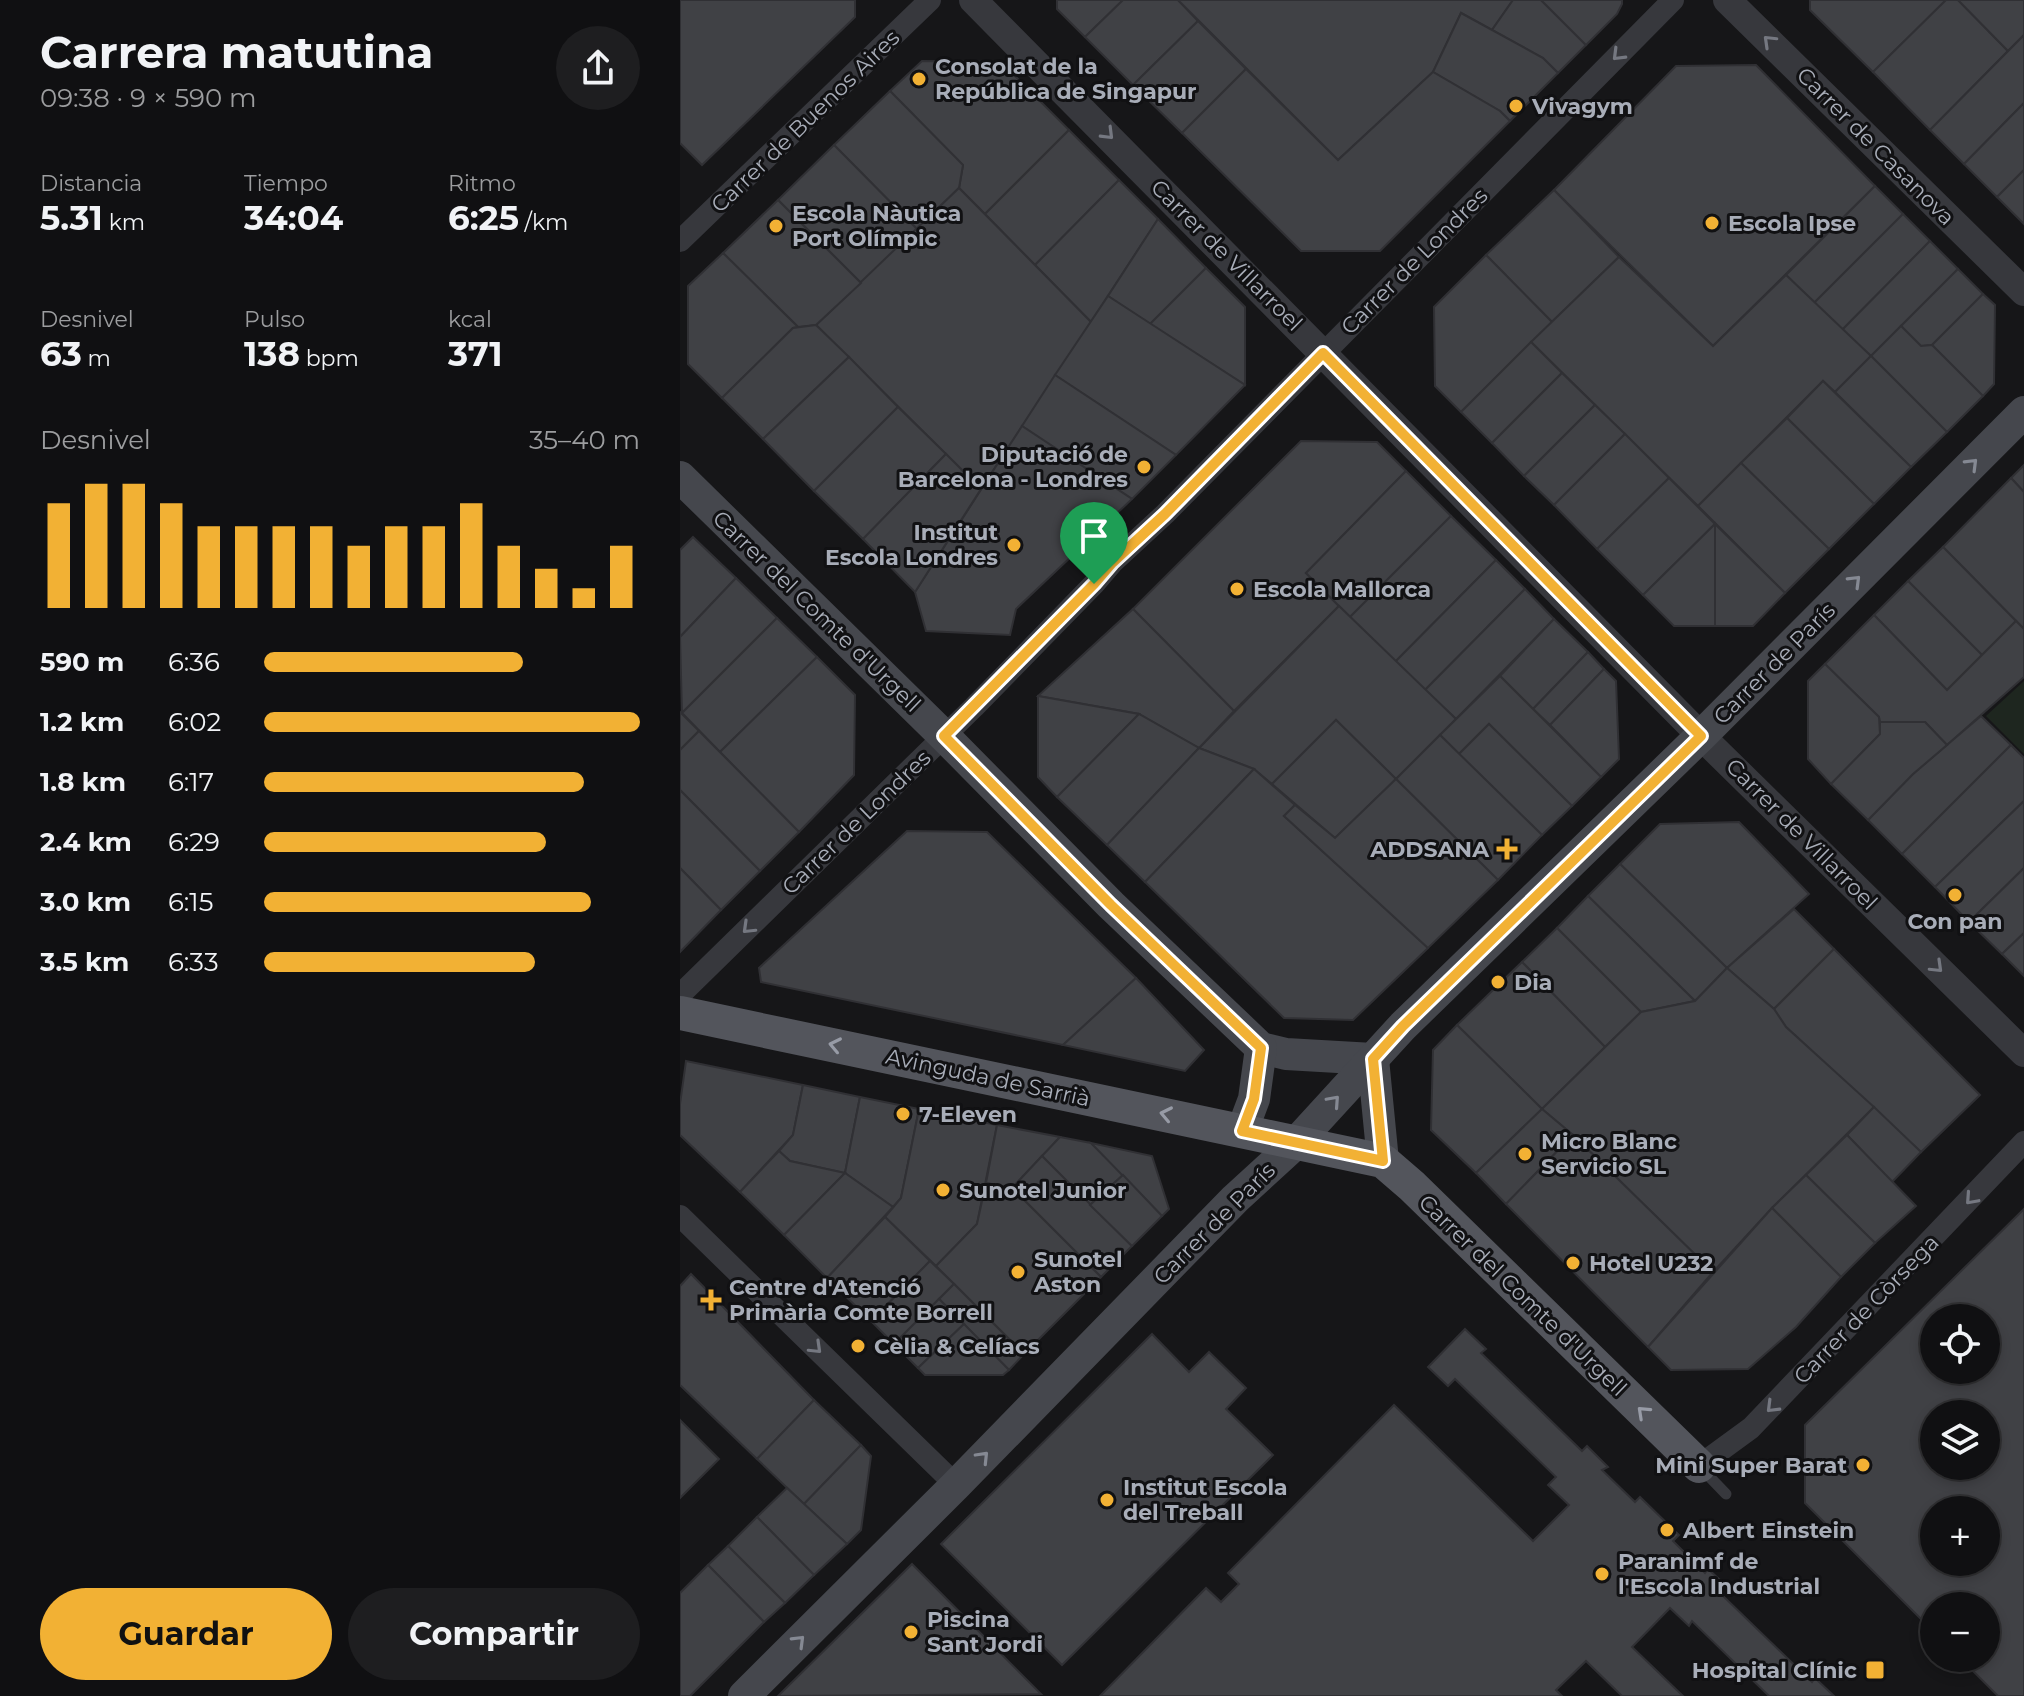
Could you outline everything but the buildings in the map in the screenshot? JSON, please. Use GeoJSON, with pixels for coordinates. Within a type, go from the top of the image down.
{"type":"FeatureCollection","features":[{"type":"Feature","properties":{"kind":"main road","name":"Carrer de París"},"geometry":{"type":"LineString","coordinates":[[744,1696],[956,1485],[1235,1199],[1295,1144],[1403,1026],[1701,736],[2024,412]]}},
{"type":"Feature","properties":{"kind":"main road","name":"Carrer del Comte d'Urgell"},"geometry":{"type":"LineString","coordinates":[[680,477],[1111,905],[1261,1048]]}},
{"type":"Feature","properties":{"kind":"main road","name":"Avinguda de Sarrià"},"geometry":{"type":"LineString","coordinates":[[680,1013],[1295,1144]]}},
{"type":"Feature","properties":{"kind":"main road"},"geometry":{"type":"LineString","coordinates":[[1242,1131],[1254,1099],[1261,1048],[1286,1054],[1373,1059],[1383,1161]]}},
{"type":"Feature","properties":{"kind":"main road","name":"Carrer del Comte d'Urgell"},"geometry":{"type":"LineString","coordinates":[[1295,1144],[1383,1161],[1699,1466]]}},
{"type":"Feature","properties":{"kind":"street","name":"Carrer de Buenos Aires"},"geometry":{"type":"LineString","coordinates":[[680,241],[930,0]]}},
{"type":"Feature","properties":{"kind":"street","name":"Carrer de Villarroel"},"geometry":{"type":"LineString","coordinates":[[973,0],[1701,736],[2024,1053]]}},
{"type":"Feature","properties":{"kind":"street","name":"Carrer de Londres"},"geometry":{"type":"LineString","coordinates":[[680,995],[944,736],[1673,0]]}},
{"type":"Feature","properties":{"kind":"street","name":"Carrer de Casanova"},"geometry":{"type":"LineString","coordinates":[[1727,0],[2024,292]]}},
{"type":"Feature","properties":{"kind":"street","name":"Carrer de Còrsega"},"geometry":{"type":"LineString","coordinates":[[1699,1466],[1751,1428],[2024,1142]]}},
{"type":"Feature","properties":{"kind":"street"},"geometry":{"type":"LineString","coordinates":[[680,1216],[956,1485]]}},
{"type":"Feature","properties":{"kind":"lane","name":"Carrer del Comte d'Urgell"},"geometry":{"type":"LineString","coordinates":[[1699,1466],[1726,1494]]}},
{"type":"Feature","properties":{"kind":"shaded area"},"geometry":{"type":"Polygon","coordinates":[[[2024,681],[2024,754],[1986,716],[2024,681]]]}},
{"type":"Feature","properties":{"kind":"place","name":"Consolat de la República de Singapur"},"geometry":{"type":"Point","coordinates":[919,79]}},
{"type":"Feature","properties":{"kind":"place","name":"Vivagym"},"geometry":{"type":"Point","coordinates":[1516,106]}},
{"type":"Feature","properties":{"kind":"place","name":"Escola Ipse"},"geometry":{"type":"Point","coordinates":[1712,223]}},
{"type":"Feature","properties":{"kind":"place","name":"Escola Nàutica Port Olímpic"},"geometry":{"type":"Point","coordinates":[776,226]}},
{"type":"Feature","properties":{"kind":"place","name":"Diputació de Barcelona - Londres"},"geometry":{"type":"Point","coordinates":[1144,467]}},
{"type":"Feature","properties":{"kind":"place","name":"Institut Escola Londres"},"geometry":{"type":"Point","coordinates":[1014,545]}},
{"type":"Feature","properties":{"kind":"place","name":"Escola Mallorca"},"geometry":{"type":"Point","coordinates":[1237,589]}},
{"type":"Feature","properties":{"kind":"place","name":"ADDSANA"},"geometry":{"type":"Point","coordinates":[1507,849]}},
{"type":"Feature","properties":{"kind":"place","name":"Con pan"},"geometry":{"type":"Point","coordinates":[1955,895]}},
{"type":"Feature","properties":{"kind":"place","name":"Dia"},"geometry":{"type":"Point","coordinates":[1498,982]}},
{"type":"Feature","properties":{"kind":"place","name":"7-Eleven"},"geometry":{"type":"Point","coordinates":[903,1114]}},
{"type":"Feature","properties":{"kind":"place","name":"Micro Blanc Servicio SL"},"geometry":{"type":"Point","coordinates":[1525,1154]}},
{"type":"Feature","properties":{"kind":"place","name":"Sunotel Junior"},"geometry":{"type":"Point","coordinates":[943,1190]}},
{"type":"Feature","properties":{"kind":"place","name":"Hotel U232"},"geometry":{"type":"Point","coordinates":[1573,1263]}},
{"type":"Feature","properties":{"kind":"place","name":"Sunotel Aston"},"geometry":{"type":"Point","coordinates":[1018,1272]}},
{"type":"Feature","properties":{"kind":"place","name":"Centre d'Atenció Primària Comte Borrell"},"geometry":{"type":"Point","coordinates":[711,1300]}},
{"type":"Feature","properties":{"kind":"place","name":"Cèlia & Celíacs"},"geometry":{"type":"Point","coordinates":[858,1346]}},
{"type":"Feature","properties":{"kind":"place","name":"Mini Super Barat"},"geometry":{"type":"Point","coordinates":[1863,1465]}},
{"type":"Feature","properties":{"kind":"place","name":"Institut Escola del Treball"},"geometry":{"type":"Point","coordinates":[1107,1500]}},
{"type":"Feature","properties":{"kind":"place","name":"Albert Einstein"},"geometry":{"type":"Point","coordinates":[1667,1530]}},
{"type":"Feature","properties":{"kind":"place","name":"Paranimf de l'Escola Industrial"},"geometry":{"type":"Point","coordinates":[1602,1574]}},
{"type":"Feature","properties":{"kind":"place","name":"Piscina Sant Jordi"},"geometry":{"type":"Point","coordinates":[911,1632]}},
{"type":"Feature","properties":{"kind":"place","name":"Hospital Clínic"},"geometry":{"type":"Point","coordinates":[1875,1670]}},
{"type":"Feature","properties":{"kind":"route"},"geometry":{"type":"LineString","coordinates":[[1323,353],[1701,736],[1403,1026],[1373,1059],[1383,1161],[1242,1131],[1254,1099],[1261,1048],[1111,905],[944,736],[1094,584],[1323,353]]}}]}
